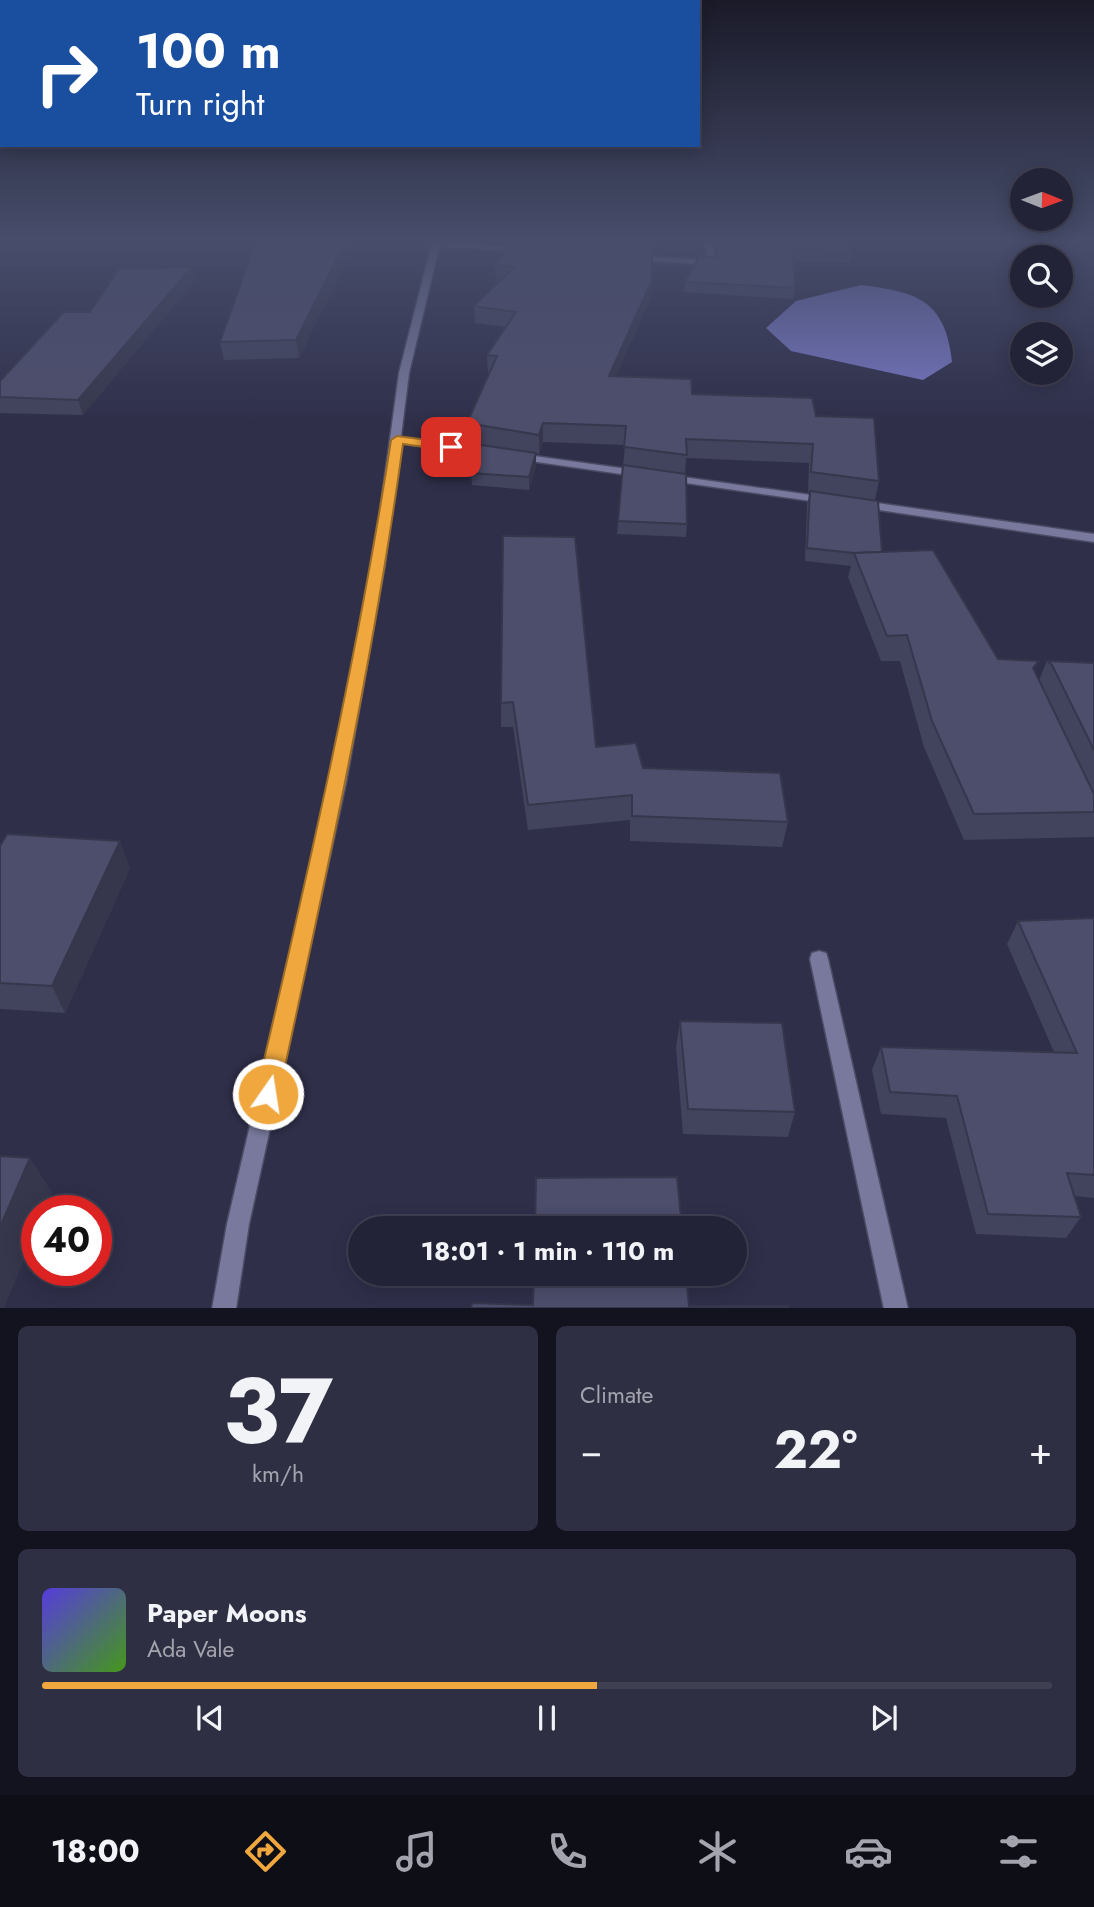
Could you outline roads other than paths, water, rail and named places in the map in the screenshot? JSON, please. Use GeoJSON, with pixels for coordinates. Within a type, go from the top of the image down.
{"type":"FeatureCollection","features":[{"type":"Feature","properties":{"kind":"street"},"geometry":{"type":"LineString","coordinates":[[224,1308],[239,1224],[338,783],[379,563],[404,373],[423,300]]}},
{"type":"Feature","properties":{"kind":"street"},"geometry":{"type":"LineString","coordinates":[[397,440],[834,501]]}},
{"type":"Feature","properties":{"kind":"street"},"geometry":{"type":"LineString","coordinates":[[848,503],[1094,538]]}},
{"type":"Feature","properties":{"kind":"street"},"geometry":{"type":"LineString","coordinates":[[819,959],[896,1308]]}}]}
